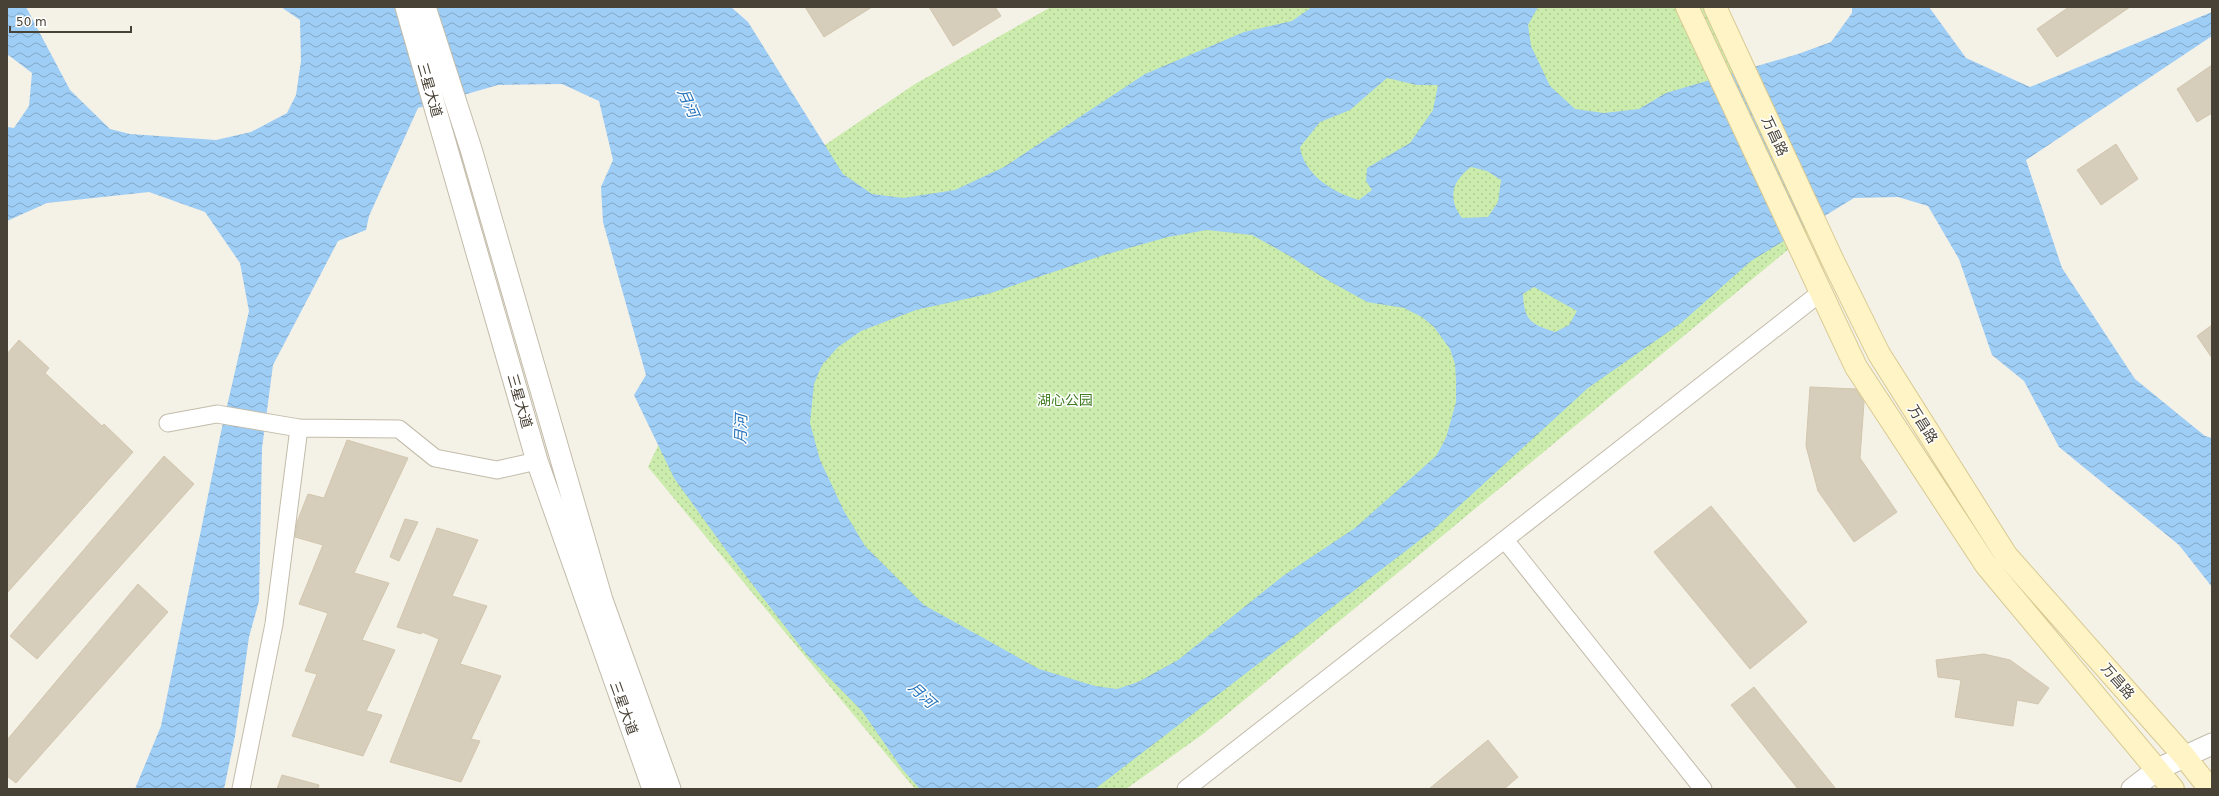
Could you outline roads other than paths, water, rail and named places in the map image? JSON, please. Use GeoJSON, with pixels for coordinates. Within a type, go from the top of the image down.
{"type":"FeatureCollection","features":[{"type":"Feature","properties":{"kind":"main road","name":"万昌路"},"geometry":{"type":"LineString","coordinates":[[1687,7],[1808,268],[1856,366],[1986,565],[2158,769],[2173,789]]}},
{"type":"Feature","properties":{"kind":"main road","name":"万昌路"},"geometry":{"type":"LineString","coordinates":[[1715,7],[1832,259],[1879,354],[2006,555],[2184,756],[2205,785]]}},
{"type":"Feature","properties":{"kind":"street","name":"三星大道"},"geometry":{"type":"LineString","coordinates":[[406,7],[537,461],[653,789]]}},
{"type":"Feature","properties":{"kind":"street","name":"三星大道"},"geometry":{"type":"LineString","coordinates":[[425,7],[471,150],[602,600],[670,789]]}},
{"type":"Feature","properties":{"kind":"street"},"geometry":{"type":"LineString","coordinates":[[1186,789],[1820,293]]}},
{"type":"Feature","properties":{"kind":"street"},"geometry":{"type":"LineString","coordinates":[[168,423],[217,414],[273,425],[300,428],[399,429],[435,458],[497,470],[537,461]]}},
{"type":"Feature","properties":{"kind":"street"},"geometry":{"type":"LineString","coordinates":[[241,789],[274,624],[300,428]]}},
{"type":"Feature","properties":{"kind":"street"},"geometry":{"type":"LineString","coordinates":[[1505,540],[1703,789]]}},
{"type":"Feature","properties":{"kind":"street"},"geometry":{"type":"LineString","coordinates":[[2132,789],[2158,769],[2212,744]]}},
{"type":"Feature","properties":{"kind":"water","name":"月河"},"geometry":{"type":"Polygon","coordinates":[[[7,7],[26,7],[70,90],[110,129],[130,134],[216,140],[251,132],[287,113],[296,95],[301,61],[300,20],[281,7],[731,7],[748,22],[843,174],[872,194],[903,198],[955,190],[1004,167],[1145,74],[1244,32],[1292,21],[1312,7],[1538,7],[1528,25],[1531,46],[1550,86],[1575,109],[1604,113],[1639,109],[1666,93],[1798,54],[1831,42],[1852,13],[1852,7],[1929,7],[1966,58],[2030,87],[2212,12],[2212,36],[2026,160],[2062,268],[2135,379],[2205,436],[2212,438],[2212,587],[2179,545],[2059,447],[2024,381],[1992,355],[1959,259],[1928,206],[1898,197],[1854,198],[1751,261],[1681,323],[1588,388],[1433,530],[1095,789],[920,789],[903,770],[862,711],[807,655],[723,546],[674,478],[634,395],[646,375],[603,222],[601,187],[613,160],[599,101],[562,84],[498,85],[418,108],[369,216],[366,230],[338,241],[273,365],[262,448],[259,601],[249,637],[235,736],[224,789],[135,789],[161,726],[221,432],[249,311],[240,263],[205,212],[149,192],[47,203],[7,221],[7,127],[14,128],[29,106],[32,73],[7,54],[7,7]],[[1387,78],[1350,110],[1320,122],[1300,147],[1307,166],[1314,174],[1330,188],[1359,200],[1372,190],[1366,181],[1367,168],[1410,143],[1433,110],[1438,85],[1417,85],[1387,78]],[[1471,167],[1459,178],[1454,190],[1454,204],[1457,211],[1462,218],[1488,217],[1498,202],[1501,180],[1487,171],[1471,167]],[[1207,230],[1168,237],[1104,255],[988,294],[916,310],[861,331],[838,347],[822,365],[814,384],[810,423],[820,460],[844,511],[865,546],[924,605],[1039,669],[1095,686],[1117,689],[1138,682],[1178,660],[1283,576],[1355,528],[1436,456],[1446,438],[1456,402],[1455,364],[1450,349],[1434,327],[1422,317],[1404,308],[1367,302],[1252,235],[1207,230]],[[1534,287],[1523,294],[1525,310],[1530,320],[1535,324],[1555,332],[1569,325],[1577,311],[1534,287]]]}},
{"type":"Feature","properties":{"kind":"park label","name":"湖心公园"},"geometry":{"type":"Point","coordinates":[1065,400]}}]}
